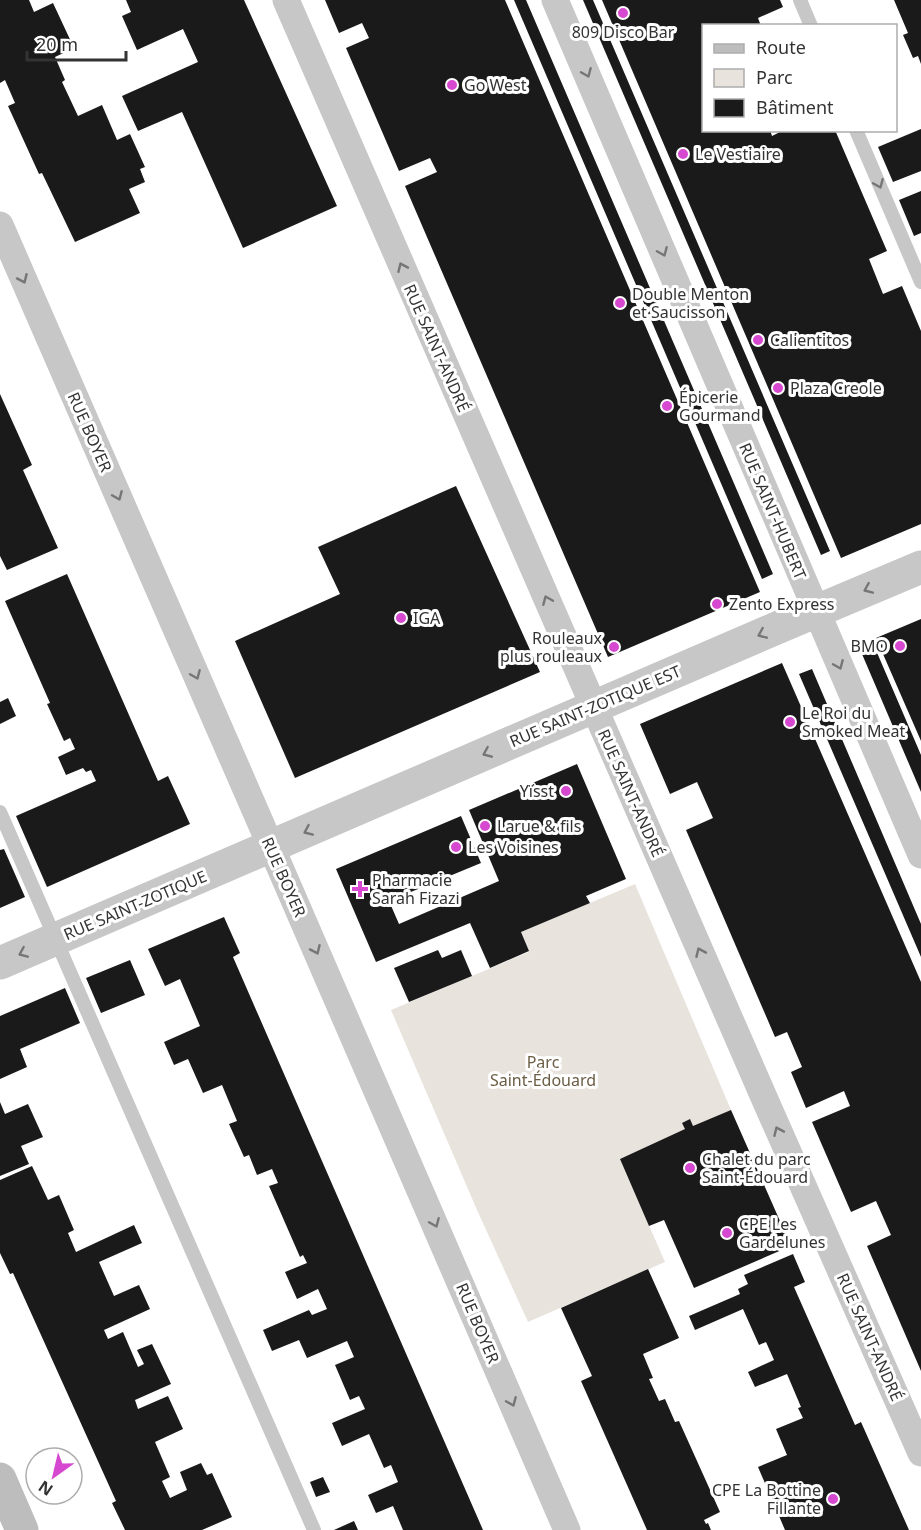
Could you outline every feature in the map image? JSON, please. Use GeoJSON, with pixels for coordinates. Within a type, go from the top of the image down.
{"type":"FeatureCollection","features":[{"type":"Feature","properties":{"kind":"main road"},"geometry":{"type":"LineString","coordinates":[[0,1479],[22,1530]]}},
{"type":"Feature","properties":{"kind":"street","name":"RUE SAINT-ANDRÉ"},"geometry":{"type":"LineString","coordinates":[[286,0],[593,708],[921,1453]]}},
{"type":"Feature","properties":{"kind":"street","name":"RUE SAINT-HUBERT"},"geometry":{"type":"LineString","coordinates":[[555,0],[921,855]]}},
{"type":"Feature","properties":{"kind":"street","name":"RUE BOYER"},"geometry":{"type":"LineString","coordinates":[[0,225],[567,1530]]}},
{"type":"Feature","properties":{"kind":"street","name":"RUE SAINT-ZOTIQUE EST"},"geometry":{"type":"LineString","coordinates":[[270,847],[921,567]]}},
{"type":"Feature","properties":{"kind":"street","name":"RUE SAINT-ZOTIQUE"},"geometry":{"type":"LineString","coordinates":[[0,963],[270,847]]}},
{"type":"Feature","properties":{"kind":"lane"},"geometry":{"type":"LineString","coordinates":[[800,0],[810,24]]}},
{"type":"Feature","properties":{"kind":"lane"},"geometry":{"type":"LineString","coordinates":[[857,132],[921,282]]}},
{"type":"Feature","properties":{"kind":"lane"},"geometry":{"type":"LineString","coordinates":[[0,812],[314,1530]]}},
{"type":"Feature","properties":{"kind":"green space","name":"Parc Saint-Édouard"},"geometry":{"type":"Polygon","coordinates":[[[635,884],[731,1110],[620,1159],[665,1262],[528,1322],[391,1010],[529,952],[521,932],[635,884]]]}},
{"type":"Feature","properties":{"kind":"building"},"geometry":{"type":"Polygon","coordinates":[[[0,0],[29,0],[34,12],[53,3],[74,48],[55,57],[65,80],[62,82],[78,116],[102,105],[117,140],[130,134],[145,167],[140,169],[145,182],[129,189],[140,213],[75,242],[42,173],[39,174],[8,106],[15,103],[5,80],[0,83],[0,0]]]}},
{"type":"Feature","properties":{"kind":"building"},"geometry":{"type":"Polygon","coordinates":[[[126,0],[244,0],[337,206],[243,248],[182,112],[138,131],[122,96],[198,62],[183,29],[137,50],[122,16],[131,12],[126,0]]]}},
{"type":"Feature","properties":{"kind":"building"},"geometry":{"type":"Polygon","coordinates":[[[325,0],[505,0],[760,592],[608,657],[405,186],[437,172],[430,158],[399,171],[346,48],[369,38],[362,23],[339,33],[325,0]]]}},
{"type":"Feature","properties":{"kind":"building"},"geometry":{"type":"Polygon","coordinates":[[[514,0],[526,0],[773,574],[762,579],[514,0]]]}},
{"type":"Feature","properties":{"kind":"building"},"geometry":{"type":"Polygon","coordinates":[[[583,0],[593,0],[830,551],[821,555],[583,0]]]}},
{"type":"Feature","properties":{"kind":"building"},"geometry":{"type":"Polygon","coordinates":[[[602,0],[780,0],[783,7],[758,18],[760,24],[702,24],[702,132],[771,132],[772,136],[780,132],[836,132],[887,251],[869,259],[883,294],[902,286],[921,331],[921,524],[841,558],[602,0]]]}},
{"type":"Feature","properties":{"kind":"building"},"geometry":{"type":"Polygon","coordinates":[[[894,0],[921,0],[921,64],[918,56],[913,58],[903,35],[908,33],[894,0]]]}},
{"type":"Feature","properties":{"kind":"building"},"geometry":{"type":"Polygon","coordinates":[[[921,129],[921,171],[893,182],[878,147],[921,129]]]}},
{"type":"Feature","properties":{"kind":"building"},"geometry":{"type":"Polygon","coordinates":[[[921,191],[921,233],[914,236],[899,200],[921,191]]]}},
{"type":"Feature","properties":{"kind":"building"},"geometry":{"type":"Polygon","coordinates":[[[0,394],[32,465],[23,470],[58,548],[7,570],[0,556],[0,394]]]}},
{"type":"Feature","properties":{"kind":"building","name":"IGA"},"geometry":{"type":"Polygon","coordinates":[[[456,486],[540,672],[295,778],[235,641],[340,594],[318,547],[456,486]]]}},
{"type":"Feature","properties":{"kind":"building"},"geometry":{"type":"Polygon","coordinates":[[[67,574],[158,781],[168,776],[190,824],[47,887],[16,816],[96,781],[91,770],[86,772],[83,768],[66,775],[58,757],[75,749],[70,738],[64,741],[47,704],[50,703],[5,601],[67,574]]]}},
{"type":"Feature","properties":{"kind":"building"},"geometry":{"type":"Polygon","coordinates":[[[921,619],[921,741],[876,638],[921,619]]]}},
{"type":"Feature","properties":{"kind":"building"},"geometry":{"type":"Polygon","coordinates":[[[872,641],[921,755],[921,792],[859,647],[872,641]]]}},
{"type":"Feature","properties":{"kind":"building"},"geometry":{"type":"Polygon","coordinates":[[[782,663],[921,982],[921,1371],[867,1246],[891,1235],[876,1201],[851,1212],[812,1122],[850,1106],[844,1091],[806,1108],[791,1072],[802,1067],[787,1032],[775,1037],[686,830],[713,818],[697,782],[670,794],[640,724],[782,663]]]}},
{"type":"Feature","properties":{"kind":"building"},"geometry":{"type":"Polygon","coordinates":[[[812,669],[921,924],[921,957],[799,674],[812,669]]]}},
{"type":"Feature","properties":{"kind":"building"},"geometry":{"type":"Polygon","coordinates":[[[8,698],[16,716],[0,724],[0,702],[8,698]]]}},
{"type":"Feature","properties":{"kind":"building"},"geometry":{"type":"Polygon","coordinates":[[[577,764],[626,879],[586,896],[590,903],[521,932],[529,951],[490,968],[470,923],[376,962],[336,869],[461,816],[481,863],[389,901],[399,924],[499,881],[469,810],[577,764]]]}},
{"type":"Feature","properties":{"kind":"building"},"geometry":{"type":"Polygon","coordinates":[[[4,849],[25,897],[0,908],[0,850],[4,849]]]}},
{"type":"Feature","properties":{"kind":"building"},"geometry":{"type":"Polygon","coordinates":[[[224,917],[240,953],[233,957],[483,1530],[403,1530],[393,1506],[376,1513],[368,1495],[398,1482],[391,1465],[384,1468],[369,1434],[342,1446],[332,1423],[365,1409],[359,1396],[350,1400],[335,1365],[354,1357],[347,1341],[307,1358],[299,1340],[272,1351],[263,1330],[309,1310],[312,1315],[327,1309],[318,1289],[297,1299],[285,1272],[307,1263],[303,1255],[300,1257],[269,1186],[278,1183],[272,1169],[257,1175],[249,1155],[244,1157],[229,1124],[237,1121],[222,1085],[203,1093],[188,1059],[174,1065],[164,1042],[200,1026],[180,979],[165,986],[148,949],[224,917]]]}},
{"type":"Feature","properties":{"kind":"building"},"geometry":{"type":"Polygon","coordinates":[[[438,950],[442,958],[461,950],[472,976],[409,1002],[394,968],[438,950]]]}},
{"type":"Feature","properties":{"kind":"building"},"geometry":{"type":"Polygon","coordinates":[[[130,960],[145,995],[101,1013],[86,978],[130,960]]]}},
{"type":"Feature","properties":{"kind":"building"},"geometry":{"type":"Polygon","coordinates":[[[65,988],[80,1023],[20,1049],[27,1067],[0,1079],[0,1016],[65,988]]]}},
{"type":"Feature","properties":{"kind":"building"},"geometry":{"type":"Polygon","coordinates":[[[0,1102],[5,1114],[28,1104],[43,1137],[21,1146],[29,1164],[0,1176],[0,1102]]]}},
{"type":"Feature","properties":{"kind":"building"},"geometry":{"type":"Polygon","coordinates":[[[731,1110],[791,1246],[694,1288],[664,1220],[649,1226],[620,1159],[685,1129],[682,1123],[690,1119],[693,1126],[731,1110]]]}},
{"type":"Feature","properties":{"kind":"building"},"geometry":{"type":"Polygon","coordinates":[[[32,1166],[48,1200],[59,1195],[74,1230],[68,1233],[76,1252],[134,1225],[142,1243],[99,1262],[114,1296],[139,1285],[150,1309],[104,1330],[108,1339],[123,1332],[138,1367],[144,1364],[137,1350],[152,1344],[171,1384],[135,1400],[138,1409],[168,1396],[183,1429],[155,1442],[170,1477],[162,1481],[170,1498],[187,1490],[180,1472],[201,1463],[207,1475],[212,1473],[232,1517],[202,1530],[125,1530],[112,1503],[116,1501],[13,1273],[10,1274],[0,1253],[0,1180],[32,1166]]]}},
{"type":"Feature","properties":{"kind":"building"},"geometry":{"type":"Polygon","coordinates":[[[793,1254],[805,1282],[794,1287],[855,1425],[861,1422],[909,1530],[785,1530],[758,1467],[787,1455],[776,1429],[803,1418],[798,1408],[801,1407],[787,1374],[755,1387],[748,1372],[774,1360],[766,1342],[759,1345],[743,1309],[695,1330],[689,1316],[740,1294],[738,1289],[748,1284],[744,1275],[793,1254]]]}},
{"type":"Feature","properties":{"kind":"building"},"geometry":{"type":"Polygon","coordinates":[[[648,1269],[679,1338],[643,1354],[653,1378],[649,1379],[659,1401],[665,1399],[675,1422],[679,1421],[720,1512],[704,1520],[711,1530],[647,1530],[581,1381],[592,1376],[561,1308],[648,1269]]]}},
{"type":"Feature","properties":{"kind":"building"},"geometry":{"type":"Polygon","coordinates":[[[323,1477],[330,1492],[316,1497],[310,1482],[323,1477]]]}},
{"type":"Feature","properties":{"kind":"building"},"geometry":{"type":"Polygon","coordinates":[[[354,1521],[358,1530],[334,1530],[354,1521]]]}},
{"type":"Feature","properties":{"kind":"place","name":"809 Disco Bar"},"geometry":{"type":"Point","coordinates":[623,13]}},
{"type":"Feature","properties":{"kind":"place","name":"Go West"},"geometry":{"type":"Point","coordinates":[452,85]}},
{"type":"Feature","properties":{"kind":"place","name":"Le Vestiaire"},"geometry":{"type":"Point","coordinates":[683,154]}},
{"type":"Feature","properties":{"kind":"place","name":"Double Menton et Saucisson"},"geometry":{"type":"Point","coordinates":[620,303]}},
{"type":"Feature","properties":{"kind":"place","name":"Calientitos"},"geometry":{"type":"Point","coordinates":[758,340]}},
{"type":"Feature","properties":{"kind":"place","name":"Plaza Creole"},"geometry":{"type":"Point","coordinates":[778,388]}},
{"type":"Feature","properties":{"kind":"place","name":"Épicerie Gourmand"},"geometry":{"type":"Point","coordinates":[667,406]}},
{"type":"Feature","properties":{"kind":"place","name":"Zento Express"},"geometry":{"type":"Point","coordinates":[717,604]}},
{"type":"Feature","properties":{"kind":"place","name":"IGA"},"geometry":{"type":"Point","coordinates":[401,618]}},
{"type":"Feature","properties":{"kind":"place","name":"BMO"},"geometry":{"type":"Point","coordinates":[900,646]}},
{"type":"Feature","properties":{"kind":"place","name":"Rouleaux plus rouleaux"},"geometry":{"type":"Point","coordinates":[614,647]}},
{"type":"Feature","properties":{"kind":"place","name":"Le Roi du Smoked Meat"},"geometry":{"type":"Point","coordinates":[790,722]}},
{"type":"Feature","properties":{"kind":"place","name":"Yïsst"},"geometry":{"type":"Point","coordinates":[566,791]}},
{"type":"Feature","properties":{"kind":"place","name":"Larue & fils"},"geometry":{"type":"Point","coordinates":[485,826]}},
{"type":"Feature","properties":{"kind":"place","name":"Les Voisines"},"geometry":{"type":"Point","coordinates":[456,847]}},
{"type":"Feature","properties":{"kind":"place","name":"Pharmacie Sarah Fizazi"},"geometry":{"type":"Point","coordinates":[360,889]}},
{"type":"Feature","properties":{"kind":"place","name":"Chalet du parc Saint-Édouard"},"geometry":{"type":"Point","coordinates":[690,1168]}},
{"type":"Feature","properties":{"kind":"place","name":"CPE Les Gardelunes"},"geometry":{"type":"Point","coordinates":[727,1233]}},
{"type":"Feature","properties":{"kind":"place","name":"CPE La Bottine Fillante"},"geometry":{"type":"Point","coordinates":[833,1499]}}]}
